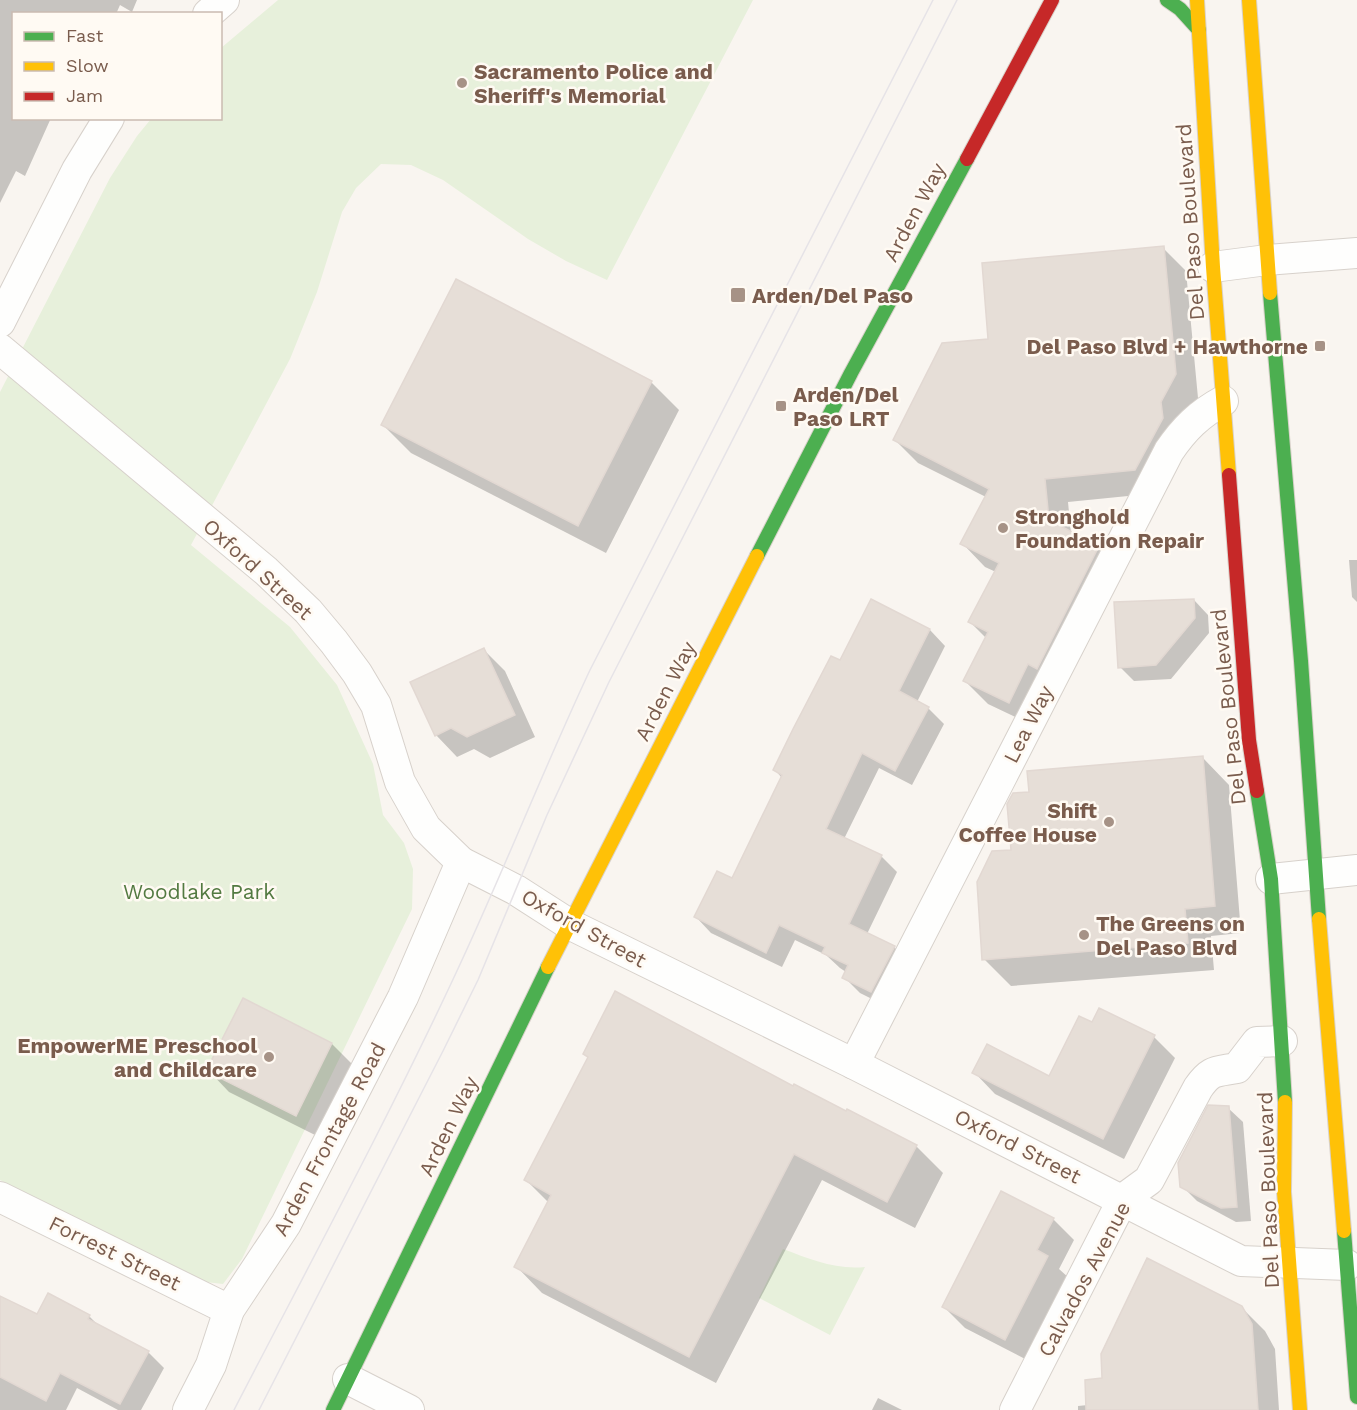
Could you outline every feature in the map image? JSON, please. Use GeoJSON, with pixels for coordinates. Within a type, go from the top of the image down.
{"type":"FeatureCollection","features":[{"type":"Feature","properties":{"kind":"main road","name":"Arden Way"},"geometry":{"type":"LineString","coordinates":[[333,1410],[569,924],[851,373],[1052,0]]}},
{"type":"Feature","properties":{"kind":"main road"},"geometry":{"type":"LineString","coordinates":[[1045,14],[1064,0]]}},
{"type":"Feature","properties":{"kind":"main road"},"geometry":{"type":"LineString","coordinates":[[1167,0],[1180,9],[1199,30]]}},
{"type":"Feature","properties":{"kind":"main road","name":"Del Paso Boulevard"},"geometry":{"type":"LineString","coordinates":[[1197,0],[1213,267],[1249,740],[1271,879],[1285,1081],[1284,1192],[1300,1410]]}},
{"type":"Feature","properties":{"kind":"main road"},"geometry":{"type":"LineString","coordinates":[[1250,0],[1266,215],[1267,260],[1278,367],[1301,661],[1314,875],[1357,1397]]}},
{"type":"Feature","properties":{"kind":"street"},"geometry":{"type":"LineString","coordinates":[[210,12],[224,0]]}},
{"type":"Feature","properties":{"kind":"street"},"geometry":{"type":"LineString","coordinates":[[0,322],[76,170],[108,120]]}},
{"type":"Feature","properties":{"kind":"street"},"geometry":{"type":"LineString","coordinates":[[1213,267],[1357,253]]}},
{"type":"Feature","properties":{"kind":"street","name":"Oxford Street"},"geometry":{"type":"LineString","coordinates":[[0,349],[266,572],[308,611],[334,642],[376,705],[400,782],[426,828],[461,862],[516,890],[569,924],[854,1064],[1241,1261],[1347,1266]]}},
{"type":"Feature","properties":{"kind":"street","name":"Lea Way"},"geometry":{"type":"LineString","coordinates":[[854,1064],[1169,451],[1191,423],[1204,411],[1223,401]]}},
{"type":"Feature","properties":{"kind":"street","name":"Arden Frontage Road"},"geometry":{"type":"LineString","coordinates":[[188,1410],[211,1365],[229,1310],[286,1224],[404,997],[461,862]]}},
{"type":"Feature","properties":{"kind":"street"},"geometry":{"type":"LineString","coordinates":[[1271,879],[1357,870]]}},
{"type":"Feature","properties":{"kind":"street","name":"Calvados Avenue"},"geometry":{"type":"LineString","coordinates":[[1015,1410],[1123,1199],[1149,1180],[1206,1076],[1217,1070],[1237,1068],[1257,1042],[1282,1041]]}},
{"type":"Feature","properties":{"kind":"street","name":"Forrest Street"},"geometry":{"type":"LineString","coordinates":[[0,1197],[229,1310]]}},
{"type":"Feature","properties":{"kind":"street"},"geometry":{"type":"LineString","coordinates":[[348,1379],[410,1410]]}},
{"type":"Feature","properties":{"kind":"green space","name":"Woodlake Park"},"geometry":{"type":"Polygon","coordinates":[[[278,0],[753,0],[607,280],[566,261],[528,239],[443,180],[411,165],[381,164],[356,188],[342,212],[317,292],[290,359],[191,545],[290,627],[337,685],[373,764],[383,815],[404,843],[413,869],[412,909],[242,1259],[223,1284],[197,1281],[0,1180],[0,392],[110,178],[137,136],[150,120],[222,120],[222,47],[278,0]]]}},
{"type":"Feature","properties":{"kind":"green space"},"geometry":{"type":"Polygon","coordinates":[[[783,1249],[833,1265],[865,1267],[830,1335],[759,1298],[783,1249]]]}},
{"type":"Feature","properties":{"kind":"building"},"geometry":{"type":"Polygon","coordinates":[[[1164,246],[1176,374],[1161,402],[1163,418],[1135,470],[1045,479],[1049,520],[1099,546],[1037,669],[1028,664],[1009,703],[963,681],[988,632],[968,622],[999,563],[960,544],[989,489],[893,440],[942,343],[988,339],[982,263],[1164,246]]]}},
{"type":"Feature","properties":{"kind":"building"},"geometry":{"type":"Polygon","coordinates":[[[456,279],[652,381],[578,526],[381,425],[456,279]]]}},
{"type":"Feature","properties":{"kind":"building"},"geometry":{"type":"Polygon","coordinates":[[[871,599],[930,629],[899,691],[929,707],[895,771],[862,753],[826,829],[882,855],[849,924],[895,946],[871,992],[842,978],[848,965],[822,953],[825,947],[779,925],[766,953],[694,917],[717,871],[732,878],[782,775],[773,770],[793,729],[831,656],[840,660],[871,599]]]}},
{"type":"Feature","properties":{"kind":"building"},"geometry":{"type":"Polygon","coordinates":[[[1194,599],[1195,618],[1156,665],[1118,668],[1114,602],[1194,599]]]}},
{"type":"Feature","properties":{"kind":"building"},"geometry":{"type":"Polygon","coordinates":[[[484,648],[515,715],[467,737],[451,728],[435,736],[410,682],[484,648]]]}},
{"type":"Feature","properties":{"kind":"building","name":"Shift Coffee House"},"geometry":{"type":"Polygon","coordinates":[[[1203,756],[1215,906],[1185,909],[1188,943],[982,960],[977,882],[992,851],[1011,850],[1007,804],[1013,793],[1029,792],[1027,771],[1203,756]]]}},
{"type":"Feature","properties":{"kind":"building"},"geometry":{"type":"Polygon","coordinates":[[[615,991],[793,1086],[794,1084],[846,1111],[847,1109],[917,1145],[887,1202],[794,1154],[689,1357],[514,1267],[551,1195],[524,1180],[588,1057],[583,1054],[615,991]]]}},
{"type":"Feature","properties":{"kind":"building","name":"EmpowerME Preschool and Childcare"},"geometry":{"type":"Polygon","coordinates":[[[243,998],[332,1043],[296,1116],[206,1071],[243,998]]]}},
{"type":"Feature","properties":{"kind":"building"},"geometry":{"type":"Polygon","coordinates":[[[1099,1008],[1155,1035],[1103,1139],[972,1073],[987,1044],[1049,1076],[1079,1016],[1092,1022],[1099,1008]]]}},
{"type":"Feature","properties":{"kind":"building"},"geometry":{"type":"Polygon","coordinates":[[[1208,1105],[1229,1106],[1237,1207],[1221,1208],[1180,1187],[1178,1163],[1208,1105]]]}},
{"type":"Feature","properties":{"kind":"building"},"geometry":{"type":"Polygon","coordinates":[[[1001,1191],[1054,1218],[1037,1250],[1048,1256],[1005,1340],[942,1307],[1001,1191]]]}},
{"type":"Feature","properties":{"kind":"building"},"geometry":{"type":"Polygon","coordinates":[[[1147,1258],[1242,1306],[1252,1324],[1258,1410],[1086,1410],[1085,1380],[1102,1378],[1101,1354],[1147,1258]]]}},
{"type":"Feature","properties":{"kind":"building"},"geometry":{"type":"Polygon","coordinates":[[[48,1293],[90,1315],[88,1319],[149,1351],[120,1404],[60,1373],[46,1401],[0,1377],[0,1296],[37,1314],[48,1293]]]}},
{"type":"Feature","properties":{"kind":"tram line"},"geometry":{"type":"LineString","coordinates":[[234,1410],[430,1028],[590,670],[933,0]]}},
{"type":"Feature","properties":{"kind":"tram line"},"geometry":{"type":"LineString","coordinates":[[259,1410],[478,980],[547,815],[609,682],[957,0]]}},
{"type":"Feature","properties":{"kind":"traffic: fast"},"geometry":{"type":"LineString","coordinates":[[1167,0],[1180,9],[1199,30]]}},
{"type":"Feature","properties":{"kind":"traffic: fast"},"geometry":{"type":"LineString","coordinates":[[757,556],[851,373],[967,159]]}},
{"type":"Feature","properties":{"kind":"traffic: fast"},"geometry":{"type":"LineString","coordinates":[[1270,293],[1301,661],[1319,919]]}},
{"type":"Feature","properties":{"kind":"traffic: fast"},"geometry":{"type":"LineString","coordinates":[[1257,791],[1271,879],[1285,1102]]}},
{"type":"Feature","properties":{"kind":"traffic: fast"},"geometry":{"type":"LineString","coordinates":[[333,1410],[548,967]]}},
{"type":"Feature","properties":{"kind":"traffic: fast"},"geometry":{"type":"LineString","coordinates":[[1344,1231],[1357,1397]]}},
{"type":"Feature","properties":{"kind":"traffic: slow"},"geometry":{"type":"LineString","coordinates":[[1197,0],[1213,267],[1229,475]]}},
{"type":"Feature","properties":{"kind":"traffic: slow"},"geometry":{"type":"LineString","coordinates":[[1249,0],[1270,293]]}},
{"type":"Feature","properties":{"kind":"traffic: slow"},"geometry":{"type":"LineString","coordinates":[[548,967],[757,556]]}},
{"type":"Feature","properties":{"kind":"traffic: slow"},"geometry":{"type":"LineString","coordinates":[[1319,919],[1344,1231]]}},
{"type":"Feature","properties":{"kind":"traffic: slow"},"geometry":{"type":"LineString","coordinates":[[1285,1102],[1284,1192],[1300,1410]]}},
{"type":"Feature","properties":{"kind":"traffic: jam"},"geometry":{"type":"LineString","coordinates":[[967,159],[1052,0]]}},
{"type":"Feature","properties":{"kind":"traffic: jam"},"geometry":{"type":"LineString","coordinates":[[1229,475],[1249,740],[1257,791]]}},
{"type":"Feature","properties":{"kind":"place","name":"Sacramento Police and Sheriff's Memorial"},"geometry":{"type":"Point","coordinates":[462,83]}},
{"type":"Feature","properties":{"kind":"place","name":"Arden/Del Paso"},"geometry":{"type":"Point","coordinates":[738,295]}},
{"type":"Feature","properties":{"kind":"place","name":"Del Paso Blvd + Hawthorne"},"geometry":{"type":"Point","coordinates":[1320,346]}},
{"type":"Feature","properties":{"kind":"place","name":"Arden/Del Paso LRT"},"geometry":{"type":"Point","coordinates":[781,406]}},
{"type":"Feature","properties":{"kind":"place","name":"Stronghold Foundation Repair"},"geometry":{"type":"Point","coordinates":[1003,528]}},
{"type":"Feature","properties":{"kind":"place","name":"Shift Coffee House"},"geometry":{"type":"Point","coordinates":[1109,822]}},
{"type":"Feature","properties":{"kind":"place","name":"The Greens on Del Paso Blvd"},"geometry":{"type":"Point","coordinates":[1084,935]}},
{"type":"Feature","properties":{"kind":"place","name":"EmpowerME Preschool and Childcare"},"geometry":{"type":"Point","coordinates":[269,1057]}}]}
